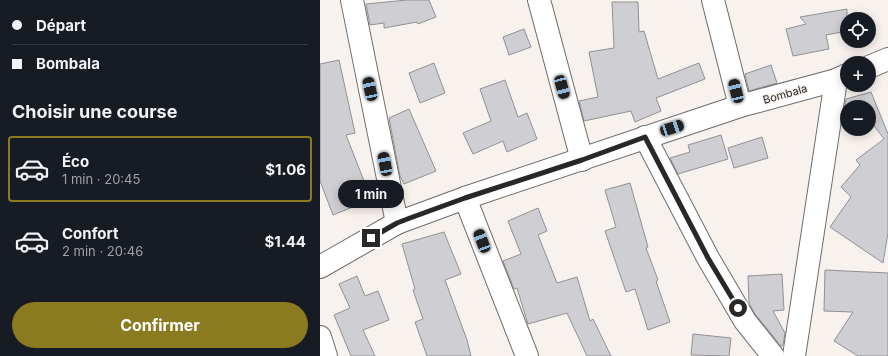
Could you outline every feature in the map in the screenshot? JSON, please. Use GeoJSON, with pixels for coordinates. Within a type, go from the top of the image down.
{"type":"FeatureCollection","features":[{"type":"Feature","properties":{"kind":"street"},"geometry":{"type":"LineString","coordinates":[[352,0],[397,223]]}},
{"type":"Feature","properties":{"kind":"street"},"geometry":{"type":"LineString","coordinates":[[539,0],[582,160]]}},
{"type":"Feature","properties":{"kind":"street"},"geometry":{"type":"LineString","coordinates":[[713,0],[740,106]]}},
{"type":"Feature","properties":{"kind":"street"},"geometry":{"type":"LineString","coordinates":[[876,64],[888,59]]}},
{"type":"Feature","properties":{"kind":"street","name":"Bombala"},"geometry":{"type":"LineString","coordinates":[[320,267],[397,223],[465,198],[740,106],[840,79]]}},
{"type":"Feature","properties":{"kind":"street"},"geometry":{"type":"LineString","coordinates":[[794,356],[840,90]]}},
{"type":"Feature","properties":{"kind":"street"},"geometry":{"type":"LineString","coordinates":[[645,137],[708,258],[745,321],[773,356]]}},
{"type":"Feature","properties":{"kind":"street"},"geometry":{"type":"LineString","coordinates":[[465,198],[527,356]]}},
{"type":"Feature","properties":{"kind":"street"},"geometry":{"type":"LineString","coordinates":[[320,337],[326,356]]}},
{"type":"Feature","properties":{"kind":"building"},"geometry":{"type":"Polygon","coordinates":[[[407,0],[429,0],[436,17],[418,24],[417,22],[384,28],[384,23],[370,25],[366,4],[407,0]]]}},
{"type":"Feature","properties":{"kind":"building"},"geometry":{"type":"Polygon","coordinates":[[[612,2],[638,2],[639,32],[644,31],[658,79],[699,63],[705,79],[656,98],[661,111],[635,122],[631,111],[584,121],[579,101],[598,97],[589,52],[614,48],[612,2]]]}},
{"type":"Feature","properties":{"kind":"building"},"geometry":{"type":"Polygon","coordinates":[[[847,9],[847,12],[840,12],[840,32],[826,35],[829,49],[793,56],[786,29],[806,24],[800,17],[847,9]]]}},
{"type":"Feature","properties":{"kind":"building"},"geometry":{"type":"Polygon","coordinates":[[[524,29],[531,47],[509,55],[503,37],[524,29]]]}},
{"type":"Feature","properties":{"kind":"building"},"geometry":{"type":"Polygon","coordinates":[[[339,60],[355,133],[346,135],[364,181],[350,186],[358,205],[333,215],[320,181],[320,64],[339,60]]]}},
{"type":"Feature","properties":{"kind":"building"},"geometry":{"type":"Polygon","coordinates":[[[434,63],[445,93],[420,103],[409,73],[434,63]]]}},
{"type":"Feature","properties":{"kind":"building"},"geometry":{"type":"Polygon","coordinates":[[[771,65],[777,83],[749,91],[745,74],[771,65]]]}},
{"type":"Feature","properties":{"kind":"building"},"geometry":{"type":"Polygon","coordinates":[[[505,80],[518,117],[527,113],[537,139],[507,152],[503,141],[473,154],[463,133],[491,121],[480,89],[505,80]]]}},
{"type":"Feature","properties":{"kind":"building"},"geometry":{"type":"Polygon","coordinates":[[[871,92],[874,100],[846,100],[871,92]]]}},
{"type":"Feature","properties":{"kind":"building"},"geometry":{"type":"Polygon","coordinates":[[[876,104],[888,134],[888,233],[883,263],[830,227],[851,197],[841,187],[860,165],[856,160],[884,139],[876,128],[876,104]]]}},
{"type":"Feature","properties":{"kind":"building"},"geometry":{"type":"Polygon","coordinates":[[[409,109],[436,171],[404,184],[400,176],[389,118],[409,109]]]}},
{"type":"Feature","properties":{"kind":"building"},"geometry":{"type":"Polygon","coordinates":[[[721,135],[728,159],[678,174],[670,158],[690,152],[688,145],[721,135]]]}},
{"type":"Feature","properties":{"kind":"building"},"geometry":{"type":"Polygon","coordinates":[[[762,137],[768,158],[734,168],[728,148],[762,137]]]}},
{"type":"Feature","properties":{"kind":"building"},"geometry":{"type":"Polygon","coordinates":[[[630,183],[648,247],[646,248],[658,280],[656,281],[670,322],[648,330],[635,289],[626,292],[605,231],[616,227],[605,190],[630,183]]]}},
{"type":"Feature","properties":{"kind":"building"},"geometry":{"type":"Polygon","coordinates":[[[538,208],[547,231],[538,235],[557,283],[577,277],[590,321],[593,319],[611,356],[587,356],[567,313],[528,324],[517,288],[514,289],[503,261],[521,254],[508,221],[538,208]]]}},
{"type":"Feature","properties":{"kind":"building"},"geometry":{"type":"Polygon","coordinates":[[[444,232],[461,274],[445,280],[467,340],[471,356],[427,356],[415,322],[423,319],[413,290],[415,289],[402,244],[444,232]]]}},
{"type":"Feature","properties":{"kind":"building"},"geometry":{"type":"Polygon","coordinates":[[[825,270],[888,273],[888,356],[858,356],[834,341],[853,312],[824,311],[825,270]]]}},
{"type":"Feature","properties":{"kind":"building"},"geometry":{"type":"Polygon","coordinates":[[[782,274],[784,310],[773,311],[785,333],[783,345],[781,346],[755,314],[749,303],[748,276],[782,274]]]}},
{"type":"Feature","properties":{"kind":"building"},"geometry":{"type":"Polygon","coordinates":[[[357,276],[365,296],[378,291],[389,320],[363,330],[375,356],[351,356],[334,315],[350,308],[339,284],[357,276]]]}},
{"type":"Feature","properties":{"kind":"building"},"geometry":{"type":"Polygon","coordinates":[[[693,334],[731,338],[729,356],[691,355],[693,334]]]}},
{"type":"Feature","properties":{"kind":"route"},"geometry":{"type":"LineString","coordinates":[[371,238],[397,223],[410,218],[465,198],[582,160],[645,137],[708,258],[738,308]]}}]}
